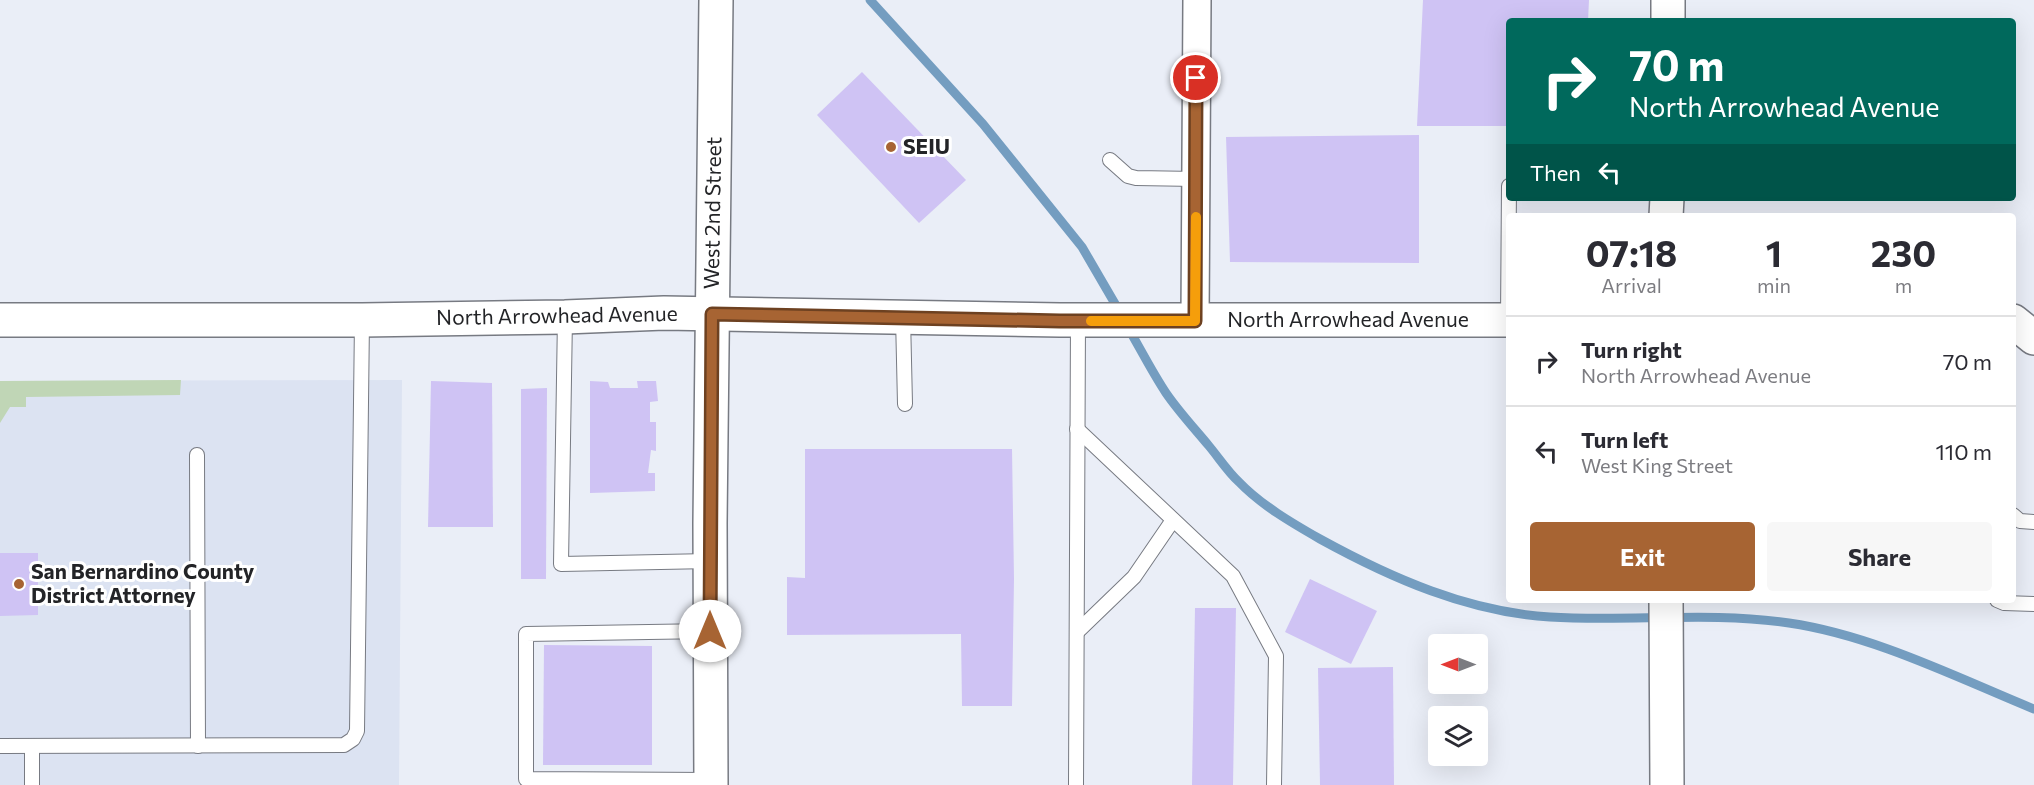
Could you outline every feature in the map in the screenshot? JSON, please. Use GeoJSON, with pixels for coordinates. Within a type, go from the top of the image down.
{"type":"FeatureCollection","features":[{"type":"Feature","properties":{"kind":"main road","name":"West 2nd Street"},"geometry":{"type":"LineString","coordinates":[[711,783],[710,561],[716,0]]}},
{"type":"Feature","properties":{"kind":"main road"},"geometry":{"type":"LineString","coordinates":[[1668,0],[1668,18]]}},
{"type":"Feature","properties":{"kind":"main road"},"geometry":{"type":"LineString","coordinates":[[2016,317],[2034,303]]}},
{"type":"Feature","properties":{"kind":"main road","name":"North Arrowhead Avenue"},"geometry":{"type":"LineString","coordinates":[[0,320],[362,320],[564,317],[655,313],[1069,321],[1506,321]]}},
{"type":"Feature","properties":{"kind":"main road"},"geometry":{"type":"LineString","coordinates":[[2016,322],[2034,338]]}},
{"type":"Feature","properties":{"kind":"main road"},"geometry":{"type":"LineString","coordinates":[[1666,603],[1667,785]]}},
{"type":"Feature","properties":{"kind":"street"},"geometry":{"type":"LineString","coordinates":[[1195,321],[1197,0]]}},
{"type":"Feature","properties":{"kind":"lane"},"geometry":{"type":"LineString","coordinates":[[1110,160],[1128,176],[1136,178],[1196,179]]}},
{"type":"Feature","properties":{"kind":"lane"},"geometry":{"type":"LineString","coordinates":[[564,317],[561,564],[710,561]]}},
{"type":"Feature","properties":{"kind":"lane"},"geometry":{"type":"LineString","coordinates":[[903,317],[905,404]]}},
{"type":"Feature","properties":{"kind":"lane"},"geometry":{"type":"LineString","coordinates":[[0,746],[345,745],[352,739],[357,731],[362,320]]}},
{"type":"Feature","properties":{"kind":"lane"},"geometry":{"type":"LineString","coordinates":[[1069,321],[1077,429],[1076,785]]}},
{"type":"Feature","properties":{"kind":"lane"},"geometry":{"type":"LineString","coordinates":[[1077,429],[1233,576],[1276,656],[1274,785]]}},
{"type":"Feature","properties":{"kind":"lane"},"geometry":{"type":"LineString","coordinates":[[197,455],[198,746]]}},
{"type":"Feature","properties":{"kind":"lane"},"geometry":{"type":"LineString","coordinates":[[2016,518],[2020,521],[2034,522]]}},
{"type":"Feature","properties":{"kind":"lane"},"geometry":{"type":"LineString","coordinates":[[1077,632],[1134,577],[1173,520]]}},
{"type":"Feature","properties":{"kind":"lane"},"geometry":{"type":"LineString","coordinates":[[2004,603],[2034,604]]}},
{"type":"Feature","properties":{"kind":"lane"},"geometry":{"type":"LineString","coordinates":[[710,631],[526,634],[526,779],[711,783]]}},
{"type":"Feature","properties":{"kind":"lane"},"geometry":{"type":"LineString","coordinates":[[32,746],[32,785]]}},
{"type":"Feature","properties":{"kind":"shaded area"},"geometry":{"type":"Polygon","coordinates":[[[402,380],[399,785],[0,785],[0,381],[402,380]]]}},
{"type":"Feature","properties":{"kind":"green space"},"geometry":{"type":"Polygon","coordinates":[[[181,380],[180,395],[26,397],[26,407],[10,407],[0,423],[0,381],[181,380]]]}},
{"type":"Feature","properties":{"kind":"building"},"geometry":{"type":"Polygon","coordinates":[[[1423,0],[1589,0],[1588,18],[1506,18],[1506,126],[1417,126],[1423,0]]]}},
{"type":"Feature","properties":{"kind":"building","name":"SEIU"},"geometry":{"type":"Polygon","coordinates":[[[862,72],[966,180],[919,223],[817,115],[862,72]]]}},
{"type":"Feature","properties":{"kind":"building"},"geometry":{"type":"Polygon","coordinates":[[[1419,135],[1419,263],[1230,262],[1226,137],[1419,135]]]}},
{"type":"Feature","properties":{"kind":"building"},"geometry":{"type":"Polygon","coordinates":[[[431,381],[492,383],[493,527],[428,527],[431,381]]]}},
{"type":"Feature","properties":{"kind":"building"},"geometry":{"type":"Polygon","coordinates":[[[590,381],[608,382],[610,388],[638,388],[637,381],[656,381],[658,401],[650,402],[650,422],[656,422],[656,451],[651,450],[648,473],[655,473],[655,491],[590,493],[590,381]]]}},
{"type":"Feature","properties":{"kind":"building"},"geometry":{"type":"Polygon","coordinates":[[[547,388],[546,579],[521,579],[521,389],[547,388]]]}},
{"type":"Feature","properties":{"kind":"building"},"geometry":{"type":"Polygon","coordinates":[[[805,449],[1012,449],[1014,579],[1012,706],[962,706],[961,634],[787,635],[787,577],[805,578],[805,449]]]}},
{"type":"Feature","properties":{"kind":"building","name":"San Bernardino County District Attorney"},"geometry":{"type":"Polygon","coordinates":[[[0,553],[38,553],[38,615],[0,616],[0,553]]]}},
{"type":"Feature","properties":{"kind":"building"},"geometry":{"type":"Polygon","coordinates":[[[1310,579],[1377,611],[1351,664],[1285,632],[1310,579]]]}},
{"type":"Feature","properties":{"kind":"building"},"geometry":{"type":"Polygon","coordinates":[[[1195,608],[1236,608],[1233,785],[1192,785],[1195,608]]]}},
{"type":"Feature","properties":{"kind":"building"},"geometry":{"type":"Polygon","coordinates":[[[544,645],[652,646],[652,765],[543,765],[544,645]]]}},
{"type":"Feature","properties":{"kind":"building"},"geometry":{"type":"Polygon","coordinates":[[[1393,667],[1394,785],[1320,785],[1318,668],[1393,667]]]}},
{"type":"Feature","properties":{"kind":"waterway"},"geometry":{"type":"LineString","coordinates":[[870,0],[983,124],[1082,247],[1121,314]]}},
{"type":"Feature","properties":{"kind":"waterway"},"geometry":{"type":"LineString","coordinates":[[1127,326],[1171,400],[1231,474],[1248,490],[1277,513],[1309,533],[1402,580],[1460,600],[1519,614],[1580,618],[1729,618],[1789,623],[1820,629],[1913,658],[2034,709]]}},
{"type":"Feature","properties":{"kind":"slow traffic"},"geometry":{"type":"LineString","coordinates":[[1091,321],[1195,321],[1196,217]]}},
{"type":"Feature","properties":{"kind":"place","name":"SEIU"},"geometry":{"type":"Point","coordinates":[891,147]}},
{"type":"Feature","properties":{"kind":"place","name":"San Bernardino County District Attorney"},"geometry":{"type":"Point","coordinates":[19,584]}},
{"type":"Feature","properties":{"kind":"route"},"geometry":{"type":"LineString","coordinates":[[710,631],[712,314],[1060,321],[1195,321],[1196,78]]}}]}
